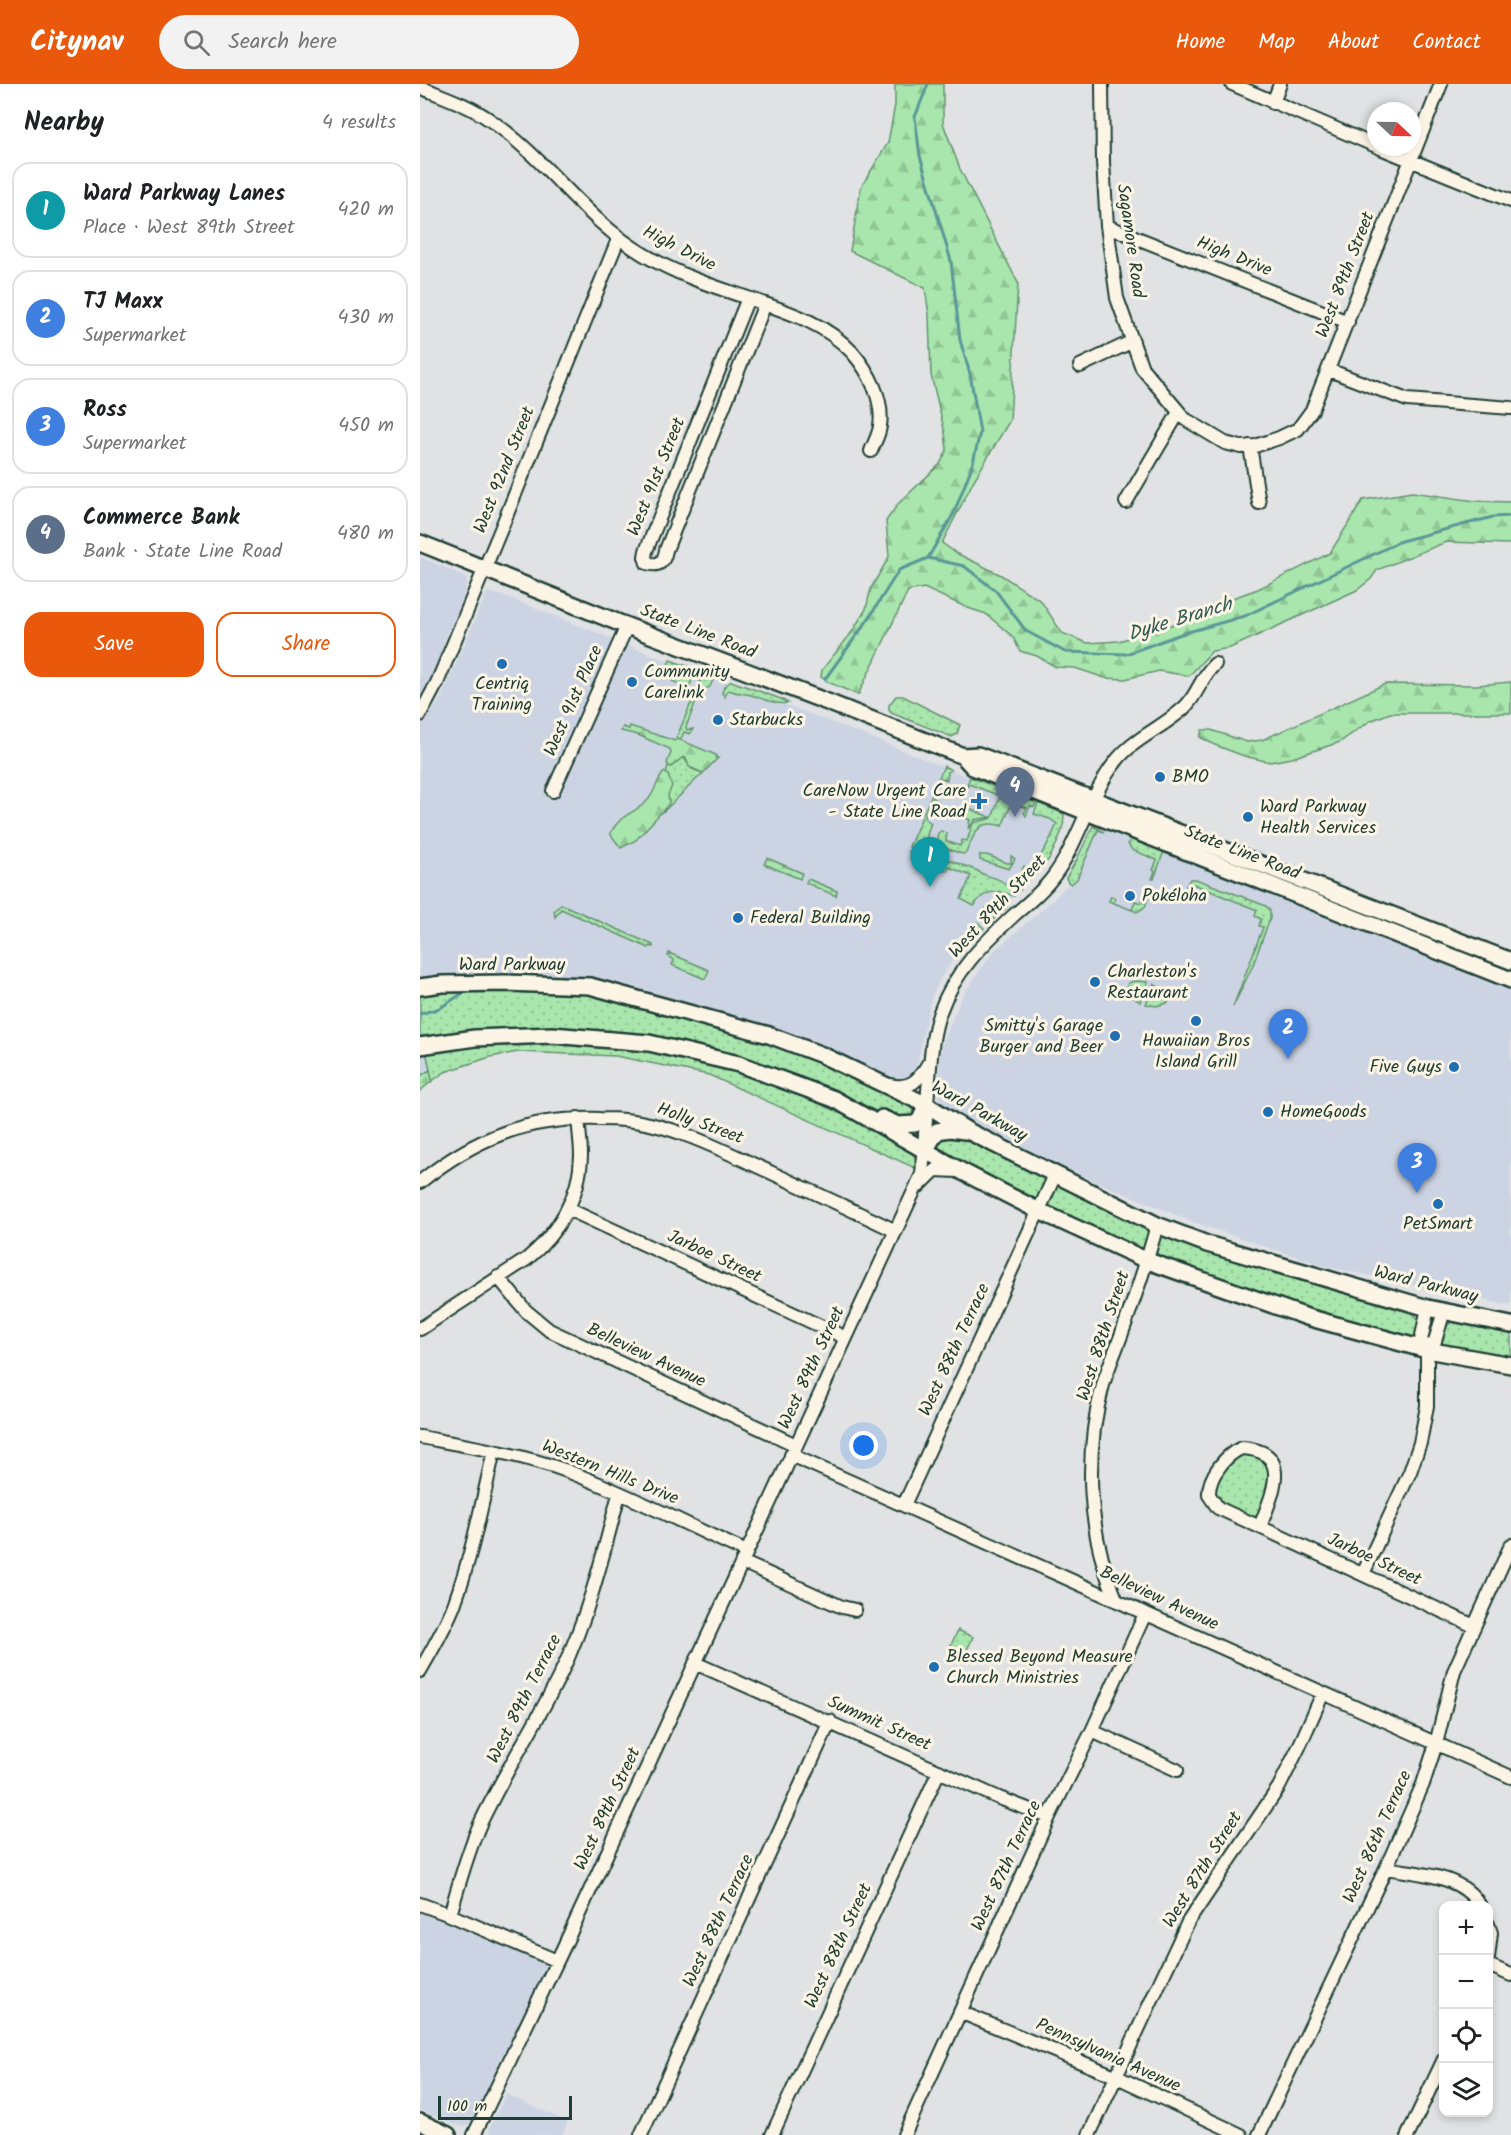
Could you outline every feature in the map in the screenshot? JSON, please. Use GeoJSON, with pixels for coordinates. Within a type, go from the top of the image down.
{"type":"FeatureCollection","features":[{"type":"Feature","properties":{"kind":"main road","name":"State Line Road"},"geometry":{"type":"LineString","coordinates":[[420,543],[963,756],[973,767],[1090,806],[1511,961]]}},
{"type":"Feature","properties":{"kind":"main road","name":"State Line Road"},"geometry":{"type":"LineString","coordinates":[[1090,806],[1511,980]]}},
{"type":"Feature","properties":{"kind":"main road","name":"Ward Parkway"},"geometry":{"type":"LineString","coordinates":[[420,987],[442,984],[506,983],[590,986],[769,1035],[822,1055],[927,1105],[968,1131],[1157,1225],[1207,1244],[1428,1308],[1511,1325]]}},
{"type":"Feature","properties":{"kind":"main road"},"geometry":{"type":"LineString","coordinates":[[420,1046],[476,1038],[552,1035],[649,1043],[739,1064],[834,1099],[924,1152],[1039,1211],[1148,1261],[1307,1317],[1427,1350],[1511,1365]]}},
{"type":"Feature","properties":{"kind":"main road"},"geometry":{"type":"LineString","coordinates":[[834,1099],[843,1097],[891,1122],[903,1125],[915,1124],[920,1120],[927,1105]]}},
{"type":"Feature","properties":{"kind":"main road"},"geometry":{"type":"LineString","coordinates":[[924,1152],[937,1131],[950,1129],[968,1131]]}},
{"type":"Feature","properties":{"kind":"main road"},"geometry":{"type":"LineString","coordinates":[[420,2122],[448,2135]]}},
{"type":"Feature","properties":{"kind":"street","name":"Sagamore Road"},"geometry":{"type":"LineString","coordinates":[[1102,84],[1107,226],[1117,298],[1142,368],[1185,419],[1225,443],[1241,447],[1250,446]]}},
{"type":"Feature","properties":{"kind":"street"},"geometry":{"type":"LineString","coordinates":[[1232,84],[1367,143]]}},
{"type":"Feature","properties":{"kind":"street"},"geometry":{"type":"LineString","coordinates":[[1273,103],[1280,84]]}},
{"type":"Feature","properties":{"kind":"street","name":"West 89th Street"},"geometry":{"type":"LineString","coordinates":[[1250,446],[1279,438],[1298,429],[1312,410],[1441,84]]}},
{"type":"Feature","properties":{"kind":"street","name":"High Drive"},"geometry":{"type":"LineString","coordinates":[[420,87],[471,109],[499,126],[536,159],[601,224],[642,254],[707,284],[765,304],[827,331],[862,365],[873,385],[880,406],[880,426],[871,451]]}},
{"type":"Feature","properties":{"kind":"street"},"geometry":{"type":"LineString","coordinates":[[1400,156],[1511,201]]}},
{"type":"Feature","properties":{"kind":"street","name":"High Drive"},"geometry":{"type":"LineString","coordinates":[[1107,226],[1348,322]]}},
{"type":"Feature","properties":{"kind":"street","name":"West 92nd Street"},"geometry":{"type":"LineString","coordinates":[[420,715],[437,683],[619,237]]}},
{"type":"Feature","properties":{"kind":"street","name":"West 91st Street"},"geometry":{"type":"LineString","coordinates":[[748,298],[646,551],[647,563],[654,565],[662,563],[665,558],[670,539],[765,304]]}},
{"type":"Feature","properties":{"kind":"street"},"geometry":{"type":"LineString","coordinates":[[1080,366],[1133,341]]}},
{"type":"Feature","properties":{"kind":"street"},"geometry":{"type":"LineString","coordinates":[[1329,370],[1407,400],[1511,408]]}},
{"type":"Feature","properties":{"kind":"street"},"geometry":{"type":"LineString","coordinates":[[1126,502],[1179,412]]}},
{"type":"Feature","properties":{"kind":"street"},"geometry":{"type":"LineString","coordinates":[[1250,446],[1259,503]]}},
{"type":"Feature","properties":{"kind":"street","name":"West 91st Place"},"geometry":{"type":"LineString","coordinates":[[553,791],[627,626]]}},
{"type":"Feature","properties":{"kind":"street","name":"West 89th Street"},"geometry":{"type":"LineString","coordinates":[[474,2135],[922,1174],[932,1043],[938,1018],[955,981],[983,945],[1036,897],[1052,879],[1068,854],[1110,769],[1120,756],[1137,740],[1182,709],[1194,697],[1206,673],[1215,664]]}},
{"type":"Feature","properties":{"kind":"street"},"geometry":{"type":"LineString","coordinates":[[878,1082],[906,1087],[922,1075],[930,1060]]}},
{"type":"Feature","properties":{"kind":"street"},"geometry":{"type":"LineString","coordinates":[[420,1329],[527,1258],[543,1245],[558,1226],[568,1209],[581,1158],[578,1118]]}},
{"type":"Feature","properties":{"kind":"street","name":"Holly Street"},"geometry":{"type":"LineString","coordinates":[[420,1182],[461,1153],[491,1137],[518,1127],[578,1118],[639,1122],[705,1142],[896,1231]]}},
{"type":"Feature","properties":{"kind":"street"},"geometry":{"type":"LineString","coordinates":[[914,1191],[935,1170],[963,1172]]}},
{"type":"Feature","properties":{"kind":"street","name":"West 88th Terrace"},"geometry":{"type":"LineString","coordinates":[[904,1505],[1055,1175]]}},
{"type":"Feature","properties":{"kind":"street","name":"Jarboe Street"},"geometry":{"type":"LineString","coordinates":[[568,1209],[846,1338]]}},
{"type":"Feature","properties":{"kind":"street","name":"West 88th Street"},"geometry":{"type":"LineString","coordinates":[[1116,1599],[1106,1577],[1096,1528],[1091,1493],[1091,1452],[1095,1420],[1104,1383],[1148,1261],[1157,1225]]}},
{"type":"Feature","properties":{"kind":"street","name":"Belleview Avenue"},"geometry":{"type":"LineString","coordinates":[[498,1277],[526,1311],[549,1330],[904,1505],[1511,1777]]}},
{"type":"Feature","properties":{"kind":"street"},"geometry":{"type":"LineString","coordinates":[[1363,1574],[1410,1472],[1420,1443],[1427,1406],[1427,1350],[1421,1340],[1428,1308]]}},
{"type":"Feature","properties":{"kind":"street"},"geometry":{"type":"LineString","coordinates":[[1427,1350],[1436,1341],[1444,1311]]}},
{"type":"Feature","properties":{"kind":"street","name":"Western Hills Drive"},"geometry":{"type":"LineString","coordinates":[[420,1437],[494,1451],[568,1472],[619,1494],[842,1607],[855,1610]]}},
{"type":"Feature","properties":{"kind":"street","name":"Jarboe Street"},"geometry":{"type":"LineString","coordinates":[[1260,1527],[1275,1485],[1275,1469],[1262,1451],[1242,1448],[1228,1455],[1212,1479],[1209,1495],[1218,1508],[1473,1626]]}},
{"type":"Feature","properties":{"kind":"street"},"geometry":{"type":"LineString","coordinates":[[420,1671],[436,1644],[453,1606],[470,1554],[494,1451]]}},
{"type":"Feature","properties":{"kind":"street","name":"West 89th Terrace"},"geometry":{"type":"LineString","coordinates":[[450,1915],[464,1866],[480,1824],[560,1674],[577,1637],[593,1591],[619,1494]]}},
{"type":"Feature","properties":{"kind":"street","name":"West 86th Terrace"},"geometry":{"type":"LineString","coordinates":[[1259,2135],[1386,1868],[1423,1784],[1436,1744],[1454,1671],[1511,1545]]}},
{"type":"Feature","properties":{"kind":"street","name":"West 87th Terrace"},"geometry":{"type":"LineString","coordinates":[[904,2135],[1049,1817],[1092,1731],[1145,1614]]}},
{"type":"Feature","properties":{"kind":"street","name":"Summit Street"},"geometry":{"type":"LineString","coordinates":[[695,1663],[999,1798],[1049,1817]]}},
{"type":"Feature","properties":{"kind":"street","name":"West 87th Street"},"geometry":{"type":"LineString","coordinates":[[1089,2135],[1188,1922],[1279,1787],[1323,1693]]}},
{"type":"Feature","properties":{"kind":"street","name":"West 88th Terrace"},"geometry":{"type":"LineString","coordinates":[[641,2135],[830,1721]]}},
{"type":"Feature","properties":{"kind":"street"},"geometry":{"type":"LineString","coordinates":[[1092,1731],[1177,1770]]}},
{"type":"Feature","properties":{"kind":"street","name":"West 88th Street"},"geometry":{"type":"LineString","coordinates":[[772,2135],[939,1771]]}},
{"type":"Feature","properties":{"kind":"street"},"geometry":{"type":"LineString","coordinates":[[1386,1868],[1441,1878],[1463,1886],[1478,1901]]}},
{"type":"Feature","properties":{"kind":"street"},"geometry":{"type":"LineString","coordinates":[[420,1904],[557,1960]]}},
{"type":"Feature","properties":{"kind":"street"},"geometry":{"type":"LineString","coordinates":[[1493,1967],[1511,1975]]}},
{"type":"Feature","properties":{"kind":"street","name":"Pennsylvania Avenue"},"geometry":{"type":"LineString","coordinates":[[960,2012],[1115,2076],[1241,2135]]}},
{"type":"Feature","properties":{"kind":"street"},"geometry":{"type":"LineString","coordinates":[[1408,2135],[1441,2063]]}},
{"type":"Feature","properties":{"kind":"shaded area"},"geometry":{"type":"Polygon","coordinates":[[[420,557],[467,579],[465,592],[444,643],[437,671],[420,703],[420,557]]]}},
{"type":"Feature","properties":{"kind":"shaded area"},"geometry":{"type":"Polygon","coordinates":[[[487,592],[505,596],[645,652],[847,728],[1063,815],[1063,823],[1033,877],[963,946],[940,979],[931,999],[912,1078],[893,1079],[767,1027],[639,990],[610,985],[420,981],[420,727],[441,698],[487,592]]]}},
{"type":"Feature","properties":{"kind":"shaded area"},"geometry":{"type":"Polygon","coordinates":[[[1097,829],[1182,857],[1511,983],[1511,1306],[1324,1266],[1193,1222],[1071,1171],[938,1102],[940,1049],[962,996],[994,951],[1049,904],[1070,882],[1097,829]]]}},
{"type":"Feature","properties":{"kind":"shaded area"},"geometry":{"type":"Polygon","coordinates":[[[426,1050],[430,1070],[420,1076],[420,1052],[426,1050]]]}},
{"type":"Feature","properties":{"kind":"shaded area"},"geometry":{"type":"Polygon","coordinates":[[[420,1911],[545,1963],[546,1969],[471,2123],[465,2126],[456,2125],[420,2110],[420,1911]]]}},
{"type":"Feature","properties":{"kind":"shaded area"},"geometry":{"type":"Polygon","coordinates":[[[506,2094],[568,2122],[562,2135],[490,2135],[489,2129],[506,2094]]]}},
{"type":"Feature","properties":{"kind":"green space"},"geometry":{"type":"Polygon","coordinates":[[[895,84],[943,84],[943,123],[960,169],[1018,283],[1010,420],[974,480],[942,543],[956,553],[1001,575],[1041,601],[1062,633],[1087,643],[1119,641],[1174,624],[1213,605],[1258,589],[1330,553],[1363,500],[1412,492],[1475,501],[1511,502],[1511,544],[1446,542],[1377,570],[1371,579],[1357,590],[1230,648],[1212,651],[1189,676],[1159,671],[1125,679],[1105,678],[1075,668],[1056,667],[1037,656],[1020,651],[1013,637],[986,614],[924,588],[908,591],[858,695],[821,677],[822,670],[852,632],[866,609],[871,588],[889,557],[886,521],[898,504],[940,464],[947,450],[931,375],[929,315],[925,288],[850,251],[861,187],[888,143],[895,105],[895,84]]]}},
{"type":"Feature","properties":{"kind":"green space"},"geometry":{"type":"Polygon","coordinates":[[[670,660],[696,669],[689,688],[672,681],[670,675],[665,673],[670,660]]]}},
{"type":"Feature","properties":{"kind":"green space"},"geometry":{"type":"Polygon","coordinates":[[[704,672],[715,675],[710,687],[700,691],[686,727],[687,730],[693,729],[690,734],[684,732],[680,741],[676,739],[704,672]]]}},
{"type":"Feature","properties":{"kind":"green space"},"geometry":{"type":"Polygon","coordinates":[[[731,681],[788,703],[774,702],[729,690],[725,697],[722,693],[724,687],[731,681]]]}},
{"type":"Feature","properties":{"kind":"green space"},"geometry":{"type":"Polygon","coordinates":[[[1511,682],[1511,713],[1390,713],[1370,721],[1340,742],[1292,758],[1270,762],[1244,756],[1200,737],[1202,730],[1211,730],[1247,742],[1262,740],[1385,684],[1477,685],[1511,682]]]}},
{"type":"Feature","properties":{"kind":"green space"},"geometry":{"type":"Polygon","coordinates":[[[896,696],[903,696],[960,725],[957,734],[952,737],[891,713],[889,705],[896,696]]]}},
{"type":"Feature","properties":{"kind":"green space"},"geometry":{"type":"Polygon","coordinates":[[[630,726],[675,741],[678,739],[716,755],[718,758],[703,773],[689,767],[686,758],[683,757],[671,767],[667,763],[671,753],[670,749],[638,735],[621,731],[623,727],[629,729],[630,726]]]}},
{"type":"Feature","properties":{"kind":"green space"},"geometry":{"type":"Polygon","coordinates":[[[683,757],[692,769],[703,773],[663,812],[668,799],[666,776],[668,766],[672,766],[683,757]]]}},
{"type":"Feature","properties":{"kind":"green space"},"geometry":{"type":"Polygon","coordinates":[[[944,766],[951,770],[948,772],[947,780],[941,778],[933,798],[939,801],[937,806],[931,804],[924,818],[931,823],[927,836],[928,843],[939,859],[944,858],[999,879],[1005,884],[1019,886],[1021,889],[1014,896],[992,892],[982,896],[974,906],[961,899],[971,876],[949,867],[947,871],[909,852],[911,848],[909,847],[944,766]]]}},
{"type":"Feature","properties":{"kind":"green space"},"geometry":{"type":"Polygon","coordinates":[[[664,772],[668,775],[672,786],[668,795],[669,803],[636,840],[621,848],[611,832],[619,821],[647,801],[664,772]]]}},
{"type":"Feature","properties":{"kind":"green space"},"geometry":{"type":"Polygon","coordinates":[[[970,777],[1036,803],[1034,807],[1030,806],[1026,816],[1024,813],[1027,808],[1012,803],[1002,826],[987,824],[982,826],[974,834],[966,853],[963,854],[941,845],[937,838],[938,833],[941,831],[947,833],[946,841],[960,846],[962,840],[967,841],[973,823],[992,818],[1000,796],[969,784],[965,791],[970,777]]]}},
{"type":"Feature","properties":{"kind":"green space"},"geometry":{"type":"Polygon","coordinates":[[[1038,803],[1064,814],[1063,828],[1057,843],[1049,859],[1033,877],[1023,873],[1022,870],[1024,866],[1030,870],[1034,865],[1057,824],[1034,814],[1038,803]]]}},
{"type":"Feature","properties":{"kind":"green space"},"geometry":{"type":"Polygon","coordinates":[[[965,807],[990,817],[975,820],[968,829],[970,820],[956,814],[958,809],[963,811],[965,807]]]}},
{"type":"Feature","properties":{"kind":"green space"},"geometry":{"type":"Polygon","coordinates":[[[1093,826],[1104,832],[1098,830],[1077,879],[1071,884],[1066,878],[1093,826]]]}},
{"type":"Feature","properties":{"kind":"green space"},"geometry":{"type":"Polygon","coordinates":[[[1130,839],[1164,851],[1154,879],[1152,879],[1155,871],[1153,870],[1157,860],[1132,850],[1128,844],[1130,839]]]}},
{"type":"Feature","properties":{"kind":"green space"},"geometry":{"type":"Polygon","coordinates":[[[980,855],[987,855],[1007,863],[1011,863],[1011,856],[1015,859],[1009,869],[980,860],[980,855]]]}},
{"type":"Feature","properties":{"kind":"green space"},"geometry":{"type":"Polygon","coordinates":[[[767,858],[802,873],[800,879],[764,864],[767,858]]]}},
{"type":"Feature","properties":{"kind":"green space"},"geometry":{"type":"Polygon","coordinates":[[[808,879],[837,891],[836,896],[806,883],[808,879]]]}},
{"type":"Feature","properties":{"kind":"green space"},"geometry":{"type":"Polygon","coordinates":[[[1190,879],[1196,879],[1266,906],[1270,911],[1270,918],[1253,965],[1233,1007],[1263,927],[1259,926],[1261,919],[1255,916],[1257,910],[1193,884],[1187,890],[1186,886],[1190,879]]]}},
{"type":"Feature","properties":{"kind":"green space"},"geometry":{"type":"Polygon","coordinates":[[[1153,885],[1145,907],[1137,912],[1132,910],[1135,901],[1141,903],[1148,887],[1151,888],[1153,885]]]}},
{"type":"Feature","properties":{"kind":"green space"},"geometry":{"type":"Polygon","coordinates":[[[1111,896],[1115,898],[1114,903],[1109,901],[1111,896]]]}},
{"type":"Feature","properties":{"kind":"green space"},"geometry":{"type":"Polygon","coordinates":[[[561,904],[653,945],[653,947],[649,948],[561,909],[555,917],[554,911],[561,904]]]}},
{"type":"Feature","properties":{"kind":"green space"},"geometry":{"type":"Polygon","coordinates":[[[1006,904],[1007,907],[989,923],[980,917],[987,907],[1006,904]]]}},
{"type":"Feature","properties":{"kind":"green space"},"geometry":{"type":"Polygon","coordinates":[[[977,922],[984,928],[964,948],[962,943],[977,922]]]}},
{"type":"Feature","properties":{"kind":"green space"},"geometry":{"type":"Polygon","coordinates":[[[669,953],[709,970],[705,979],[672,965],[674,960],[668,956],[669,953]]]}},
{"type":"Feature","properties":{"kind":"green space"},"geometry":{"type":"Polygon","coordinates":[[[1148,982],[1140,1002],[1133,997],[1127,987],[1128,983],[1148,982]]]}},
{"type":"Feature","properties":{"kind":"green space"},"geometry":{"type":"Polygon","coordinates":[[[1154,984],[1163,990],[1169,1000],[1167,1003],[1156,1006],[1146,1004],[1154,984]]]}},
{"type":"Feature","properties":{"kind":"green space"},"geometry":{"type":"Polygon","coordinates":[[[453,989],[568,991],[605,995],[722,1027],[825,1062],[914,1107],[913,1117],[895,1121],[837,1091],[656,1039],[606,1032],[543,1029],[420,1039],[420,993],[453,989]]]}},
{"type":"Feature","properties":{"kind":"green space"},"geometry":{"type":"Polygon","coordinates":[[[512,1042],[628,1046],[712,1063],[809,1099],[903,1144],[914,1154],[915,1168],[709,1075],[616,1056],[518,1052],[490,1057],[445,1072],[432,1081],[426,1050],[512,1042]]]}},
{"type":"Feature","properties":{"kind":"green space"},"geometry":{"type":"Polygon","coordinates":[[[430,1070],[432,1081],[420,1091],[420,1076],[430,1070]]]}},
{"type":"Feature","properties":{"kind":"green space"},"geometry":{"type":"Polygon","coordinates":[[[954,1134],[1042,1178],[1044,1182],[1037,1200],[1032,1202],[939,1153],[936,1147],[939,1136],[954,1134]]]}},
{"type":"Feature","properties":{"kind":"green space"},"geometry":{"type":"Polygon","coordinates":[[[1057,1186],[1064,1186],[1149,1228],[1151,1232],[1142,1251],[1050,1210],[1048,1203],[1057,1186]]]}},
{"type":"Feature","properties":{"kind":"green space"},"geometry":{"type":"Polygon","coordinates":[[[1167,1234],[1249,1265],[1414,1314],[1418,1322],[1416,1337],[1410,1340],[1315,1313],[1160,1258],[1157,1254],[1159,1241],[1167,1234]]]}},
{"type":"Feature","properties":{"kind":"green space"},"geometry":{"type":"Polygon","coordinates":[[[1452,1322],[1511,1332],[1511,1360],[1443,1345],[1441,1341],[1443,1333],[1452,1322]]]}},
{"type":"Feature","properties":{"kind":"green space"},"geometry":{"type":"Polygon","coordinates":[[[1244,1453],[1258,1456],[1265,1461],[1271,1475],[1258,1517],[1242,1514],[1229,1508],[1215,1495],[1215,1485],[1223,1472],[1232,1461],[1244,1453]]]}},
{"type":"Feature","properties":{"kind":"green space"},"geometry":{"type":"Polygon","coordinates":[[[958,1630],[973,1637],[966,1652],[951,1645],[958,1630]]]}},
{"type":"Feature","properties":{"kind":"waterway"},"geometry":{"type":"LineString","coordinates":[[928,84],[915,117],[920,156],[951,261],[960,340],[970,374],[980,432],[973,463],[954,513],[928,558]]}},
{"type":"Feature","properties":{"kind":"waterway","name":"Dyke Branch"},"geometry":{"type":"LineString","coordinates":[[825,679],[867,621],[899,570],[928,558],[964,566],[996,591],[1026,631],[1065,652],[1126,654],[1181,634],[1245,616],[1401,541],[1493,517],[1511,516]]}},
{"type":"Feature","properties":{"kind":"waterway","name":"Dyke Branch"},"geometry":{"type":"LineString","coordinates":[[420,1014],[440,1008],[466,991]]}},
{"type":"Feature","properties":{"kind":"place","name":"Centriq Training"},"geometry":{"type":"Point","coordinates":[502,664]}},
{"type":"Feature","properties":{"kind":"place","name":"Community Carelink"},"geometry":{"type":"Point","coordinates":[632,682]}},
{"type":"Feature","properties":{"kind":"place","name":"Starbucks"},"geometry":{"type":"Point","coordinates":[718,720]}},
{"type":"Feature","properties":{"kind":"place","name":"BMO"},"geometry":{"type":"Point","coordinates":[1160,777]}},
{"type":"Feature","properties":{"kind":"place","name":"CareNow Urgent Care - State Line Road"},"geometry":{"type":"Point","coordinates":[979,801]}},
{"type":"Feature","properties":{"kind":"place","name":"Commerce Bank"},"geometry":{"type":"Point","coordinates":[1015,817]}},
{"type":"Feature","properties":{"kind":"place","name":"Ward Parkway Health Services"},"geometry":{"type":"Point","coordinates":[1248,817]}},
{"type":"Feature","properties":{"kind":"place","name":"Ward Parkway Lanes"},"geometry":{"type":"Point","coordinates":[930,887]}},
{"type":"Feature","properties":{"kind":"place","name":"Pokéloha"},"geometry":{"type":"Point","coordinates":[1130,896]}},
{"type":"Feature","properties":{"kind":"place","name":"Federal Building"},"geometry":{"type":"Point","coordinates":[738,918]}},
{"type":"Feature","properties":{"kind":"place","name":"Charleston's Restaurant"},"geometry":{"type":"Point","coordinates":[1095,982]}},
{"type":"Feature","properties":{"kind":"place","name":"Hawaiian Bros Island Grill"},"geometry":{"type":"Point","coordinates":[1196,1021]}},
{"type":"Feature","properties":{"kind":"place","name":"Smitty's Garage Burger and Beer"},"geometry":{"type":"Point","coordinates":[1115,1036]}},
{"type":"Feature","properties":{"kind":"place","name":"TJ Maxx"},"geometry":{"type":"Point","coordinates":[1288,1059]}},
{"type":"Feature","properties":{"kind":"place","name":"Five Guys"},"geometry":{"type":"Point","coordinates":[1454,1067]}},
{"type":"Feature","properties":{"kind":"place","name":"HomeGoods"},"geometry":{"type":"Point","coordinates":[1268,1112]}},
{"type":"Feature","properties":{"kind":"place","name":"Ross"},"geometry":{"type":"Point","coordinates":[1417,1193]}},
{"type":"Feature","properties":{"kind":"place","name":"PetSmart"},"geometry":{"type":"Point","coordinates":[1438,1204]}},
{"type":"Feature","properties":{"kind":"place","name":"Blessed Beyond Measure Church Ministries"},"geometry":{"type":"Point","coordinates":[934,1667]}}]}
